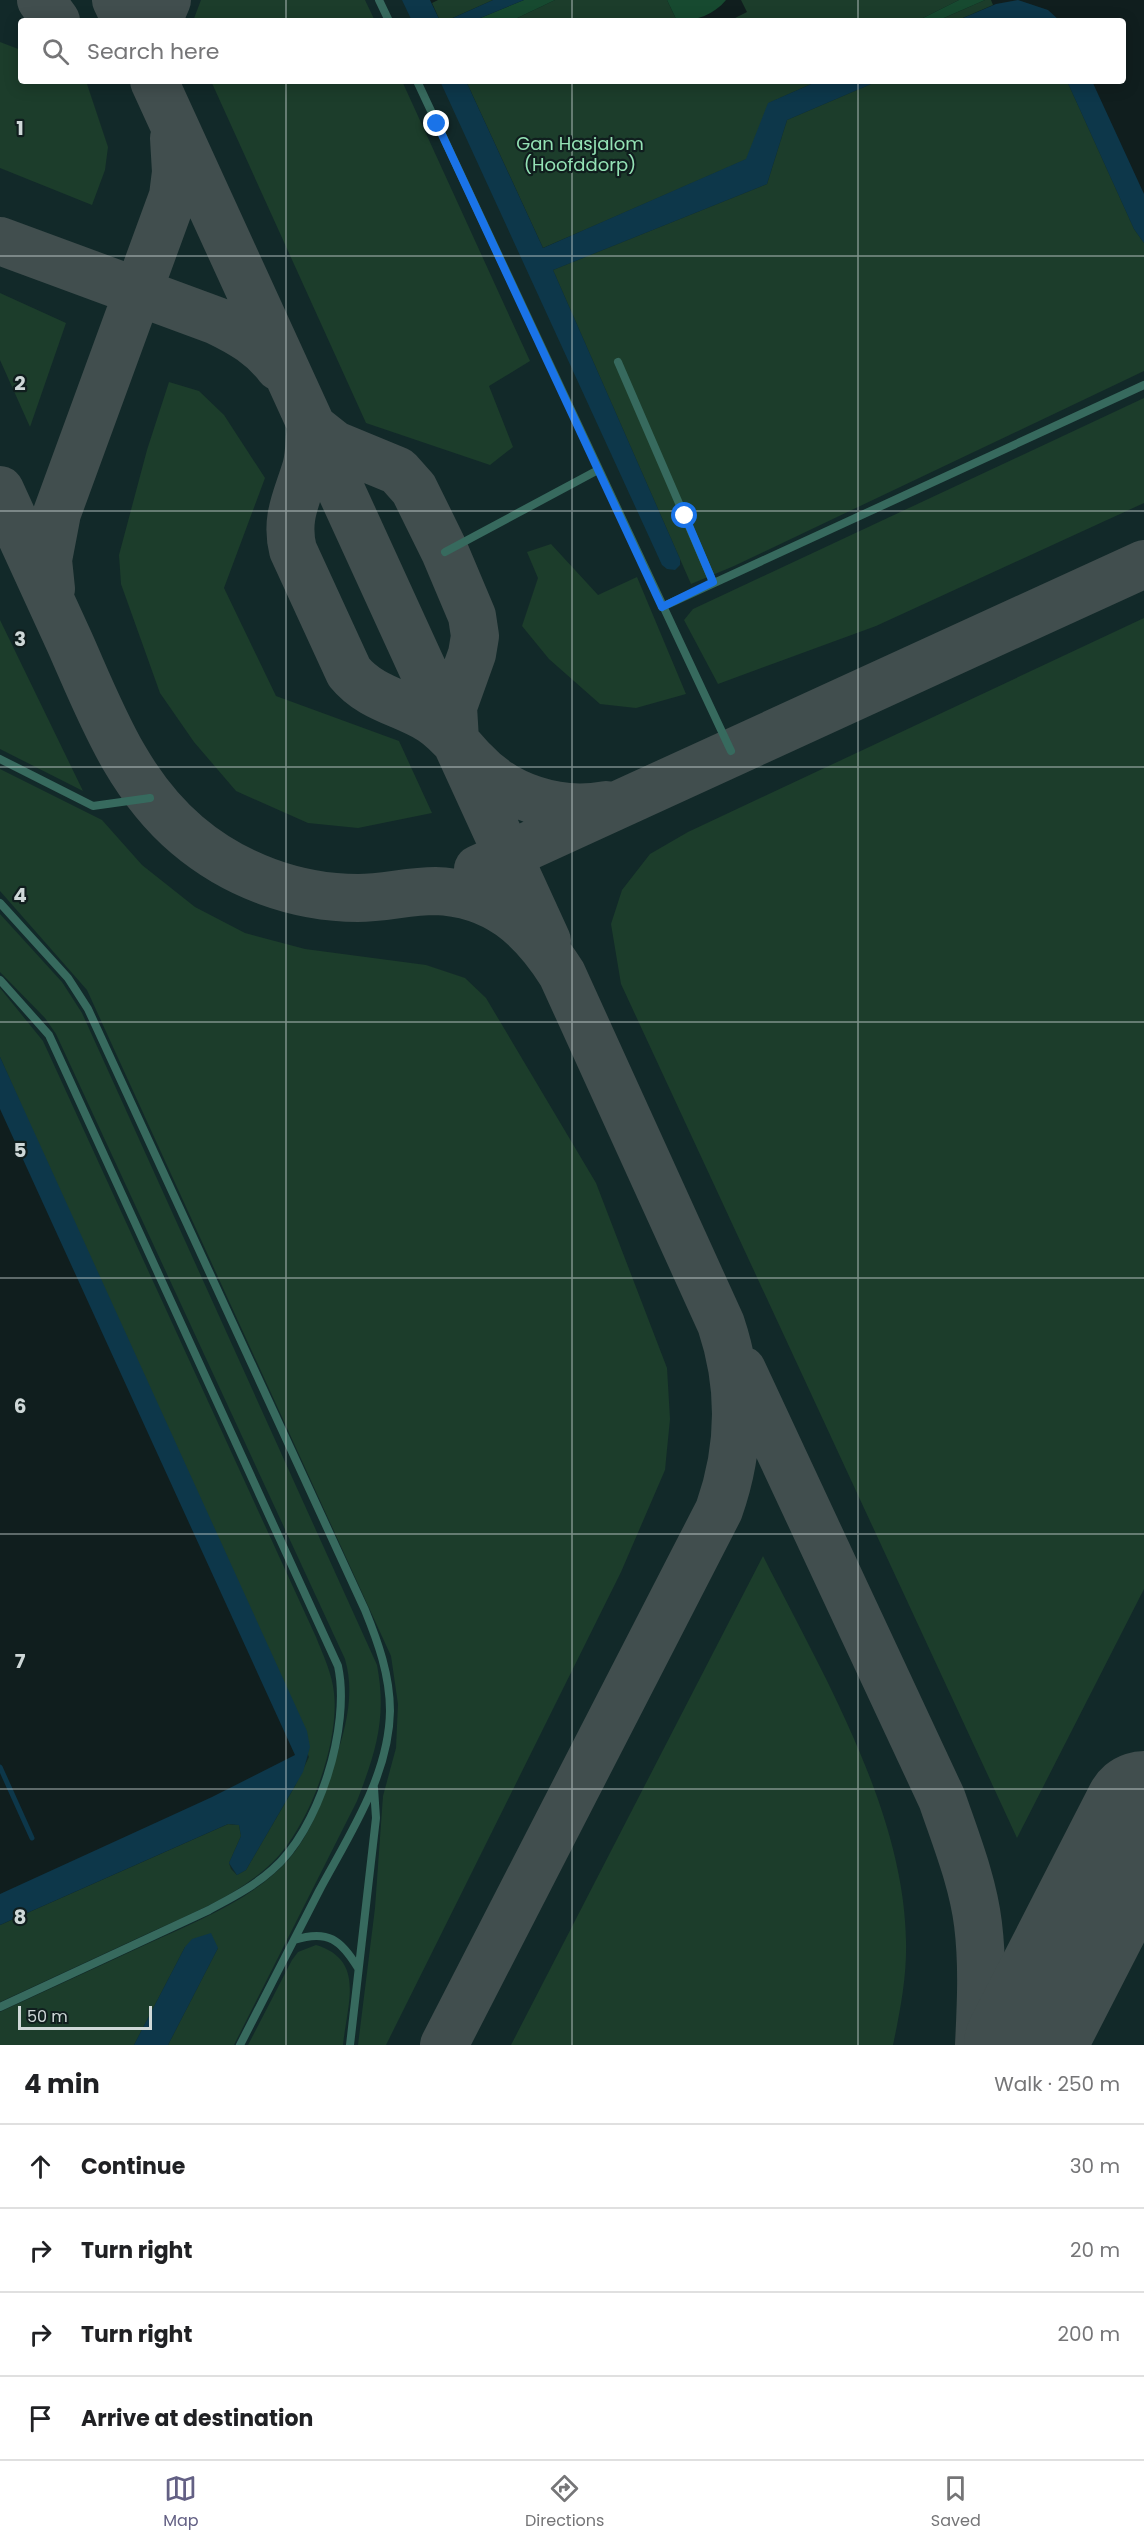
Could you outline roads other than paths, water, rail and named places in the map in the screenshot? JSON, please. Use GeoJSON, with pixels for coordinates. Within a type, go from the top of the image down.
{"type":"FeatureCollection","features":[{"type":"Feature","properties":{"kind":"lane"},"geometry":{"type":"LineString","coordinates":[[379,0],[388,18]]}},
{"type":"Feature","properties":{"kind":"lane"},"geometry":{"type":"LineString","coordinates":[[418,84],[662,607],[732,751]]}},
{"type":"Feature","properties":{"kind":"lane"},"geometry":{"type":"LineString","coordinates":[[618,362],[713,582]]}},
{"type":"Feature","properties":{"kind":"lane"},"geometry":{"type":"LineString","coordinates":[[662,607],[1144,385]]}},
{"type":"Feature","properties":{"kind":"lane"},"geometry":{"type":"LineString","coordinates":[[445,552],[598,470]]}},
{"type":"Feature","properties":{"kind":"lane"},"geometry":{"type":"LineString","coordinates":[[0,759],[93,806],[150,798]]}},
{"type":"Feature","properties":{"kind":"lane"},"geometry":{"type":"LineString","coordinates":[[0,903],[68,978],[88,1009],[365,1610],[380,1649],[388,1684],[390,1712],[387,1736],[374,1786],[240,2045]]}},
{"type":"Feature","properties":{"kind":"lane"},"geometry":{"type":"LineString","coordinates":[[0,980],[49,1035],[338,1666],[343,1687],[342,1711],[328,1771],[317,1800],[294,1844],[273,1869],[242,1892],[209,1910],[0,2007]]}},
{"type":"Feature","properties":{"kind":"lane"},"geometry":{"type":"LineString","coordinates":[[350,2045],[376,1818],[374,1786]]}},
{"type":"Feature","properties":{"kind":"lane"},"geometry":{"type":"LineString","coordinates":[[294,1940],[307,1936],[326,1937],[344,1945],[358,1969]]}},
{"type":"Feature","properties":{"kind":"water"},"geometry":{"type":"Polygon","coordinates":[[[402,0],[430,0],[439,18],[411,18],[402,0]]]}},
{"type":"Feature","properties":{"kind":"water"},"geometry":{"type":"Polygon","coordinates":[[[493,0],[524,0],[480,18],[453,18],[493,0]]]}},
{"type":"Feature","properties":{"kind":"water"},"geometry":{"type":"Polygon","coordinates":[[[1018,0],[1048,10],[1057,18],[963,18],[996,4],[1018,0]]]}},
{"type":"Feature","properties":{"kind":"water"},"geometry":{"type":"Polygon","coordinates":[[[441,84],[467,84],[543,248],[746,159],[768,103],[811,84],[871,84],[787,120],[767,184],[553,270],[680,559],[680,565],[675,570],[667,569],[662,565],[441,84]]]}},
{"type":"Feature","properties":{"kind":"water"},"geometry":{"type":"Polygon","coordinates":[[[1068,84],[1093,84],[1144,194],[1144,243],[1134,229],[1068,84]]]}},
{"type":"Feature","properties":{"kind":"water"},"geometry":{"type":"Polygon","coordinates":[[[0,1057],[307,1731],[310,1747],[303,1772],[246,1870],[237,1875],[229,1863],[241,1836],[239,1825],[228,1824],[0,1925],[0,1894],[212,1797],[295,1755],[0,1109],[0,1057]]]}},
{"type":"Feature","properties":{"kind":"water"},"geometry":{"type":"Polygon","coordinates":[[[211,1933],[218,1948],[168,2045],[134,2045],[185,1947],[192,1939],[211,1933]]]}},
{"type":"Feature","properties":{"kind":"waterway"},"geometry":{"type":"LineString","coordinates":[[0,1767],[32,1838]]}},
{"type":"Feature","properties":{"kind":"park label","name":"Gan Hasjalom (Hoofddorp)"},"geometry":{"type":"Point","coordinates":[580,153]}}]}
